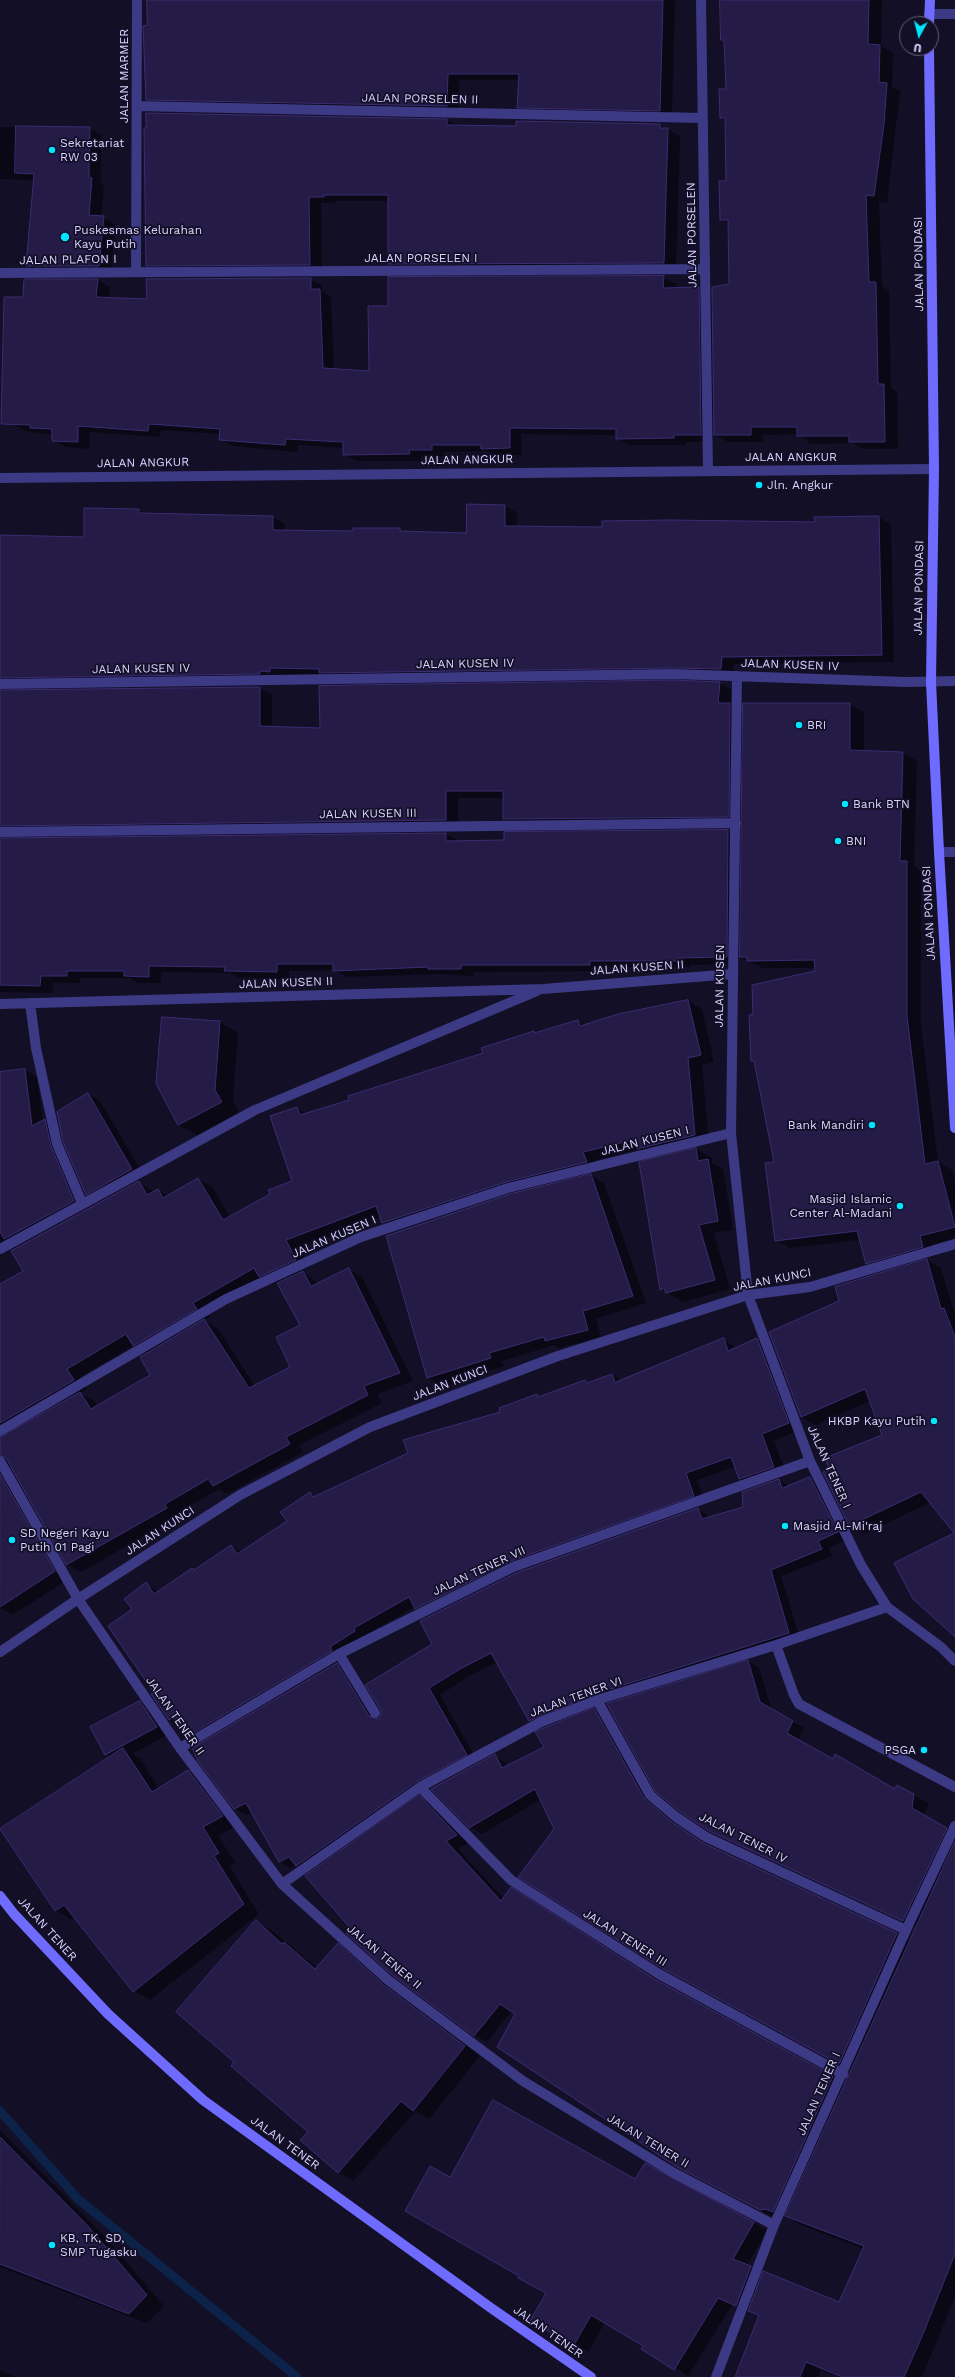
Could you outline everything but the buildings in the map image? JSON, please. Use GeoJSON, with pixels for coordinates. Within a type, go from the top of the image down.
{"type":"FeatureCollection","features":[{"type":"Feature","properties":{"kind":"street","name":"JALAN MARMER"},"geometry":{"type":"LineString","coordinates":[[136,272],[137,0]]}},
{"type":"Feature","properties":{"kind":"street","name":"JALAN PORSELEN"},"geometry":{"type":"LineString","coordinates":[[701,0],[708,470]]}},
{"type":"Feature","properties":{"kind":"street"},"geometry":{"type":"LineString","coordinates":[[929,16],[930,0]]}},
{"type":"Feature","properties":{"kind":"street"},"geometry":{"type":"LineString","coordinates":[[939,17],[955,14]]}},
{"type":"Feature","properties":{"kind":"street","name":"JALAN PONDASI"},"geometry":{"type":"LineString","coordinates":[[929,56],[934,469],[931,682],[938,852],[954,1084],[955,1128]]}},
{"type":"Feature","properties":{"kind":"street","name":"JALAN PORSELEN II"},"geometry":{"type":"LineString","coordinates":[[137,106],[703,118]]}},
{"type":"Feature","properties":{"kind":"street","name":"JALAN PORSELEN I"},"geometry":{"type":"LineString","coordinates":[[136,272],[705,269]]}},
{"type":"Feature","properties":{"kind":"street","name":"JALAN PLAFON I"},"geometry":{"type":"LineString","coordinates":[[0,274],[136,272]]}},
{"type":"Feature","properties":{"kind":"street","name":"JALAN ANGKUR"},"geometry":{"type":"LineString","coordinates":[[0,478],[934,469]]}},
{"type":"Feature","properties":{"kind":"street","name":"JALAN KUSEN IV"},"geometry":{"type":"LineString","coordinates":[[0,684],[674,674],[931,682],[955,681]]}},
{"type":"Feature","properties":{"kind":"street","name":"JALAN KUSEN"},"geometry":{"type":"LineString","coordinates":[[737,676],[736,823],[730,1133],[748,1295]]}},
{"type":"Feature","properties":{"kind":"street","name":"JALAN KUSEN III"},"geometry":{"type":"LineString","coordinates":[[0,832],[736,823]]}},
{"type":"Feature","properties":{"kind":"street"},"geometry":{"type":"LineString","coordinates":[[938,852],[955,852]]}},
{"type":"Feature","properties":{"kind":"street","name":"JALAN KUSEN II"},"geometry":{"type":"LineString","coordinates":[[0,1004],[542,989],[733,974]]}},
{"type":"Feature","properties":{"kind":"street","name":"JALAN KUSEN II"},"geometry":{"type":"LineString","coordinates":[[0,1249],[255,1110],[542,989]]}},
{"type":"Feature","properties":{"kind":"street"},"geometry":{"type":"LineString","coordinates":[[30,1003],[36,1048],[57,1144],[82,1203]]}},
{"type":"Feature","properties":{"kind":"street","name":"JALAN KUSEN I"},"geometry":{"type":"LineString","coordinates":[[0,1431],[226,1299],[361,1237],[508,1188],[730,1133]]}},
{"type":"Feature","properties":{"kind":"street","name":"JALAN KUNCI"},"geometry":{"type":"LineString","coordinates":[[0,1652],[78,1599],[240,1495],[370,1427],[558,1356],[748,1295],[810,1287],[955,1244]]}},
{"type":"Feature","properties":{"kind":"street","name":"JALAN TENER I"},"geometry":{"type":"LineString","coordinates":[[748,1295],[810,1461],[861,1565],[887,1607],[941,1647],[955,1661]]}},
{"type":"Feature","properties":{"kind":"street","name":"JALAN TENER II"},"geometry":{"type":"LineString","coordinates":[[0,1461],[78,1599],[180,1748],[282,1884],[388,1980],[523,2081],[674,2173],[774,2225]]}},
{"type":"Feature","properties":{"kind":"street","name":"JALAN TENER VII"},"geometry":{"type":"LineString","coordinates":[[180,1748],[339,1654],[513,1567],[810,1461]]}},
{"type":"Feature","properties":{"kind":"street","name":"JALAN TENER VI"},"geometry":{"type":"LineString","coordinates":[[282,1884],[420,1787],[541,1722],[597,1700],[776,1645],[887,1607]]}},
{"type":"Feature","properties":{"kind":"street"},"geometry":{"type":"LineString","coordinates":[[776,1645],[794,1695],[800,1704],[955,1787]]}},
{"type":"Feature","properties":{"kind":"street"},"geometry":{"type":"LineString","coordinates":[[339,1654],[375,1712]]}},
{"type":"Feature","properties":{"kind":"street","name":"JALAN TENER IV"},"geometry":{"type":"LineString","coordinates":[[597,1700],[650,1795],[676,1817],[706,1837],[906,1930]]}},
{"type":"Feature","properties":{"kind":"street","name":"JALAN TENER III"},"geometry":{"type":"LineString","coordinates":[[420,1787],[510,1880],[658,1974],[843,2074]]}},
{"type":"Feature","properties":{"kind":"street","name":"JALAN TENER I"},"geometry":{"type":"LineString","coordinates":[[716,2377],[774,2225],[843,2074],[906,1930],[955,1826]]}},
{"type":"Feature","properties":{"kind":"street","name":"JALAN TENER"},"geometry":{"type":"LineString","coordinates":[[0,1896],[14,1914],[108,2014],[203,2100],[491,2308],[591,2376]]}},
{"type":"Feature","properties":{"kind":"waterway"},"geometry":{"type":"LineString","coordinates":[[0,2111],[78,2199],[297,2377]]}},
{"type":"Feature","properties":{"kind":"place","name":"Sekretariat RW 03"},"geometry":{"type":"Point","coordinates":[52,150]}},
{"type":"Feature","properties":{"kind":"place","name":"Puskesmas Kelurahan Kayu Putih"},"geometry":{"type":"Point","coordinates":[65,237]}},
{"type":"Feature","properties":{"kind":"place","name":"Jln. Angkur"},"geometry":{"type":"Point","coordinates":[759,485]}},
{"type":"Feature","properties":{"kind":"place","name":"BRI"},"geometry":{"type":"Point","coordinates":[799,725]}},
{"type":"Feature","properties":{"kind":"place","name":"Bank BTN"},"geometry":{"type":"Point","coordinates":[845,804]}},
{"type":"Feature","properties":{"kind":"place","name":"BNI"},"geometry":{"type":"Point","coordinates":[838,841]}},
{"type":"Feature","properties":{"kind":"place","name":"Bank Mandiri"},"geometry":{"type":"Point","coordinates":[872,1125]}},
{"type":"Feature","properties":{"kind":"place","name":"Masjid Islamic Center Al-Madani"},"geometry":{"type":"Point","coordinates":[900,1206]}},
{"type":"Feature","properties":{"kind":"place","name":"HKBP Kayu Putih"},"geometry":{"type":"Point","coordinates":[934,1421]}},
{"type":"Feature","properties":{"kind":"place","name":"Masjid Al-Mi'raj"},"geometry":{"type":"Point","coordinates":[785,1526]}},
{"type":"Feature","properties":{"kind":"place","name":"SD Negeri Kayu Putih 01 Pagi"},"geometry":{"type":"Point","coordinates":[12,1540]}},
{"type":"Feature","properties":{"kind":"place","name":"PSGA"},"geometry":{"type":"Point","coordinates":[924,1750]}},
{"type":"Feature","properties":{"kind":"place","name":"KB, TK, SD, SMP Tugasku"},"geometry":{"type":"Point","coordinates":[52,2245]}}]}
